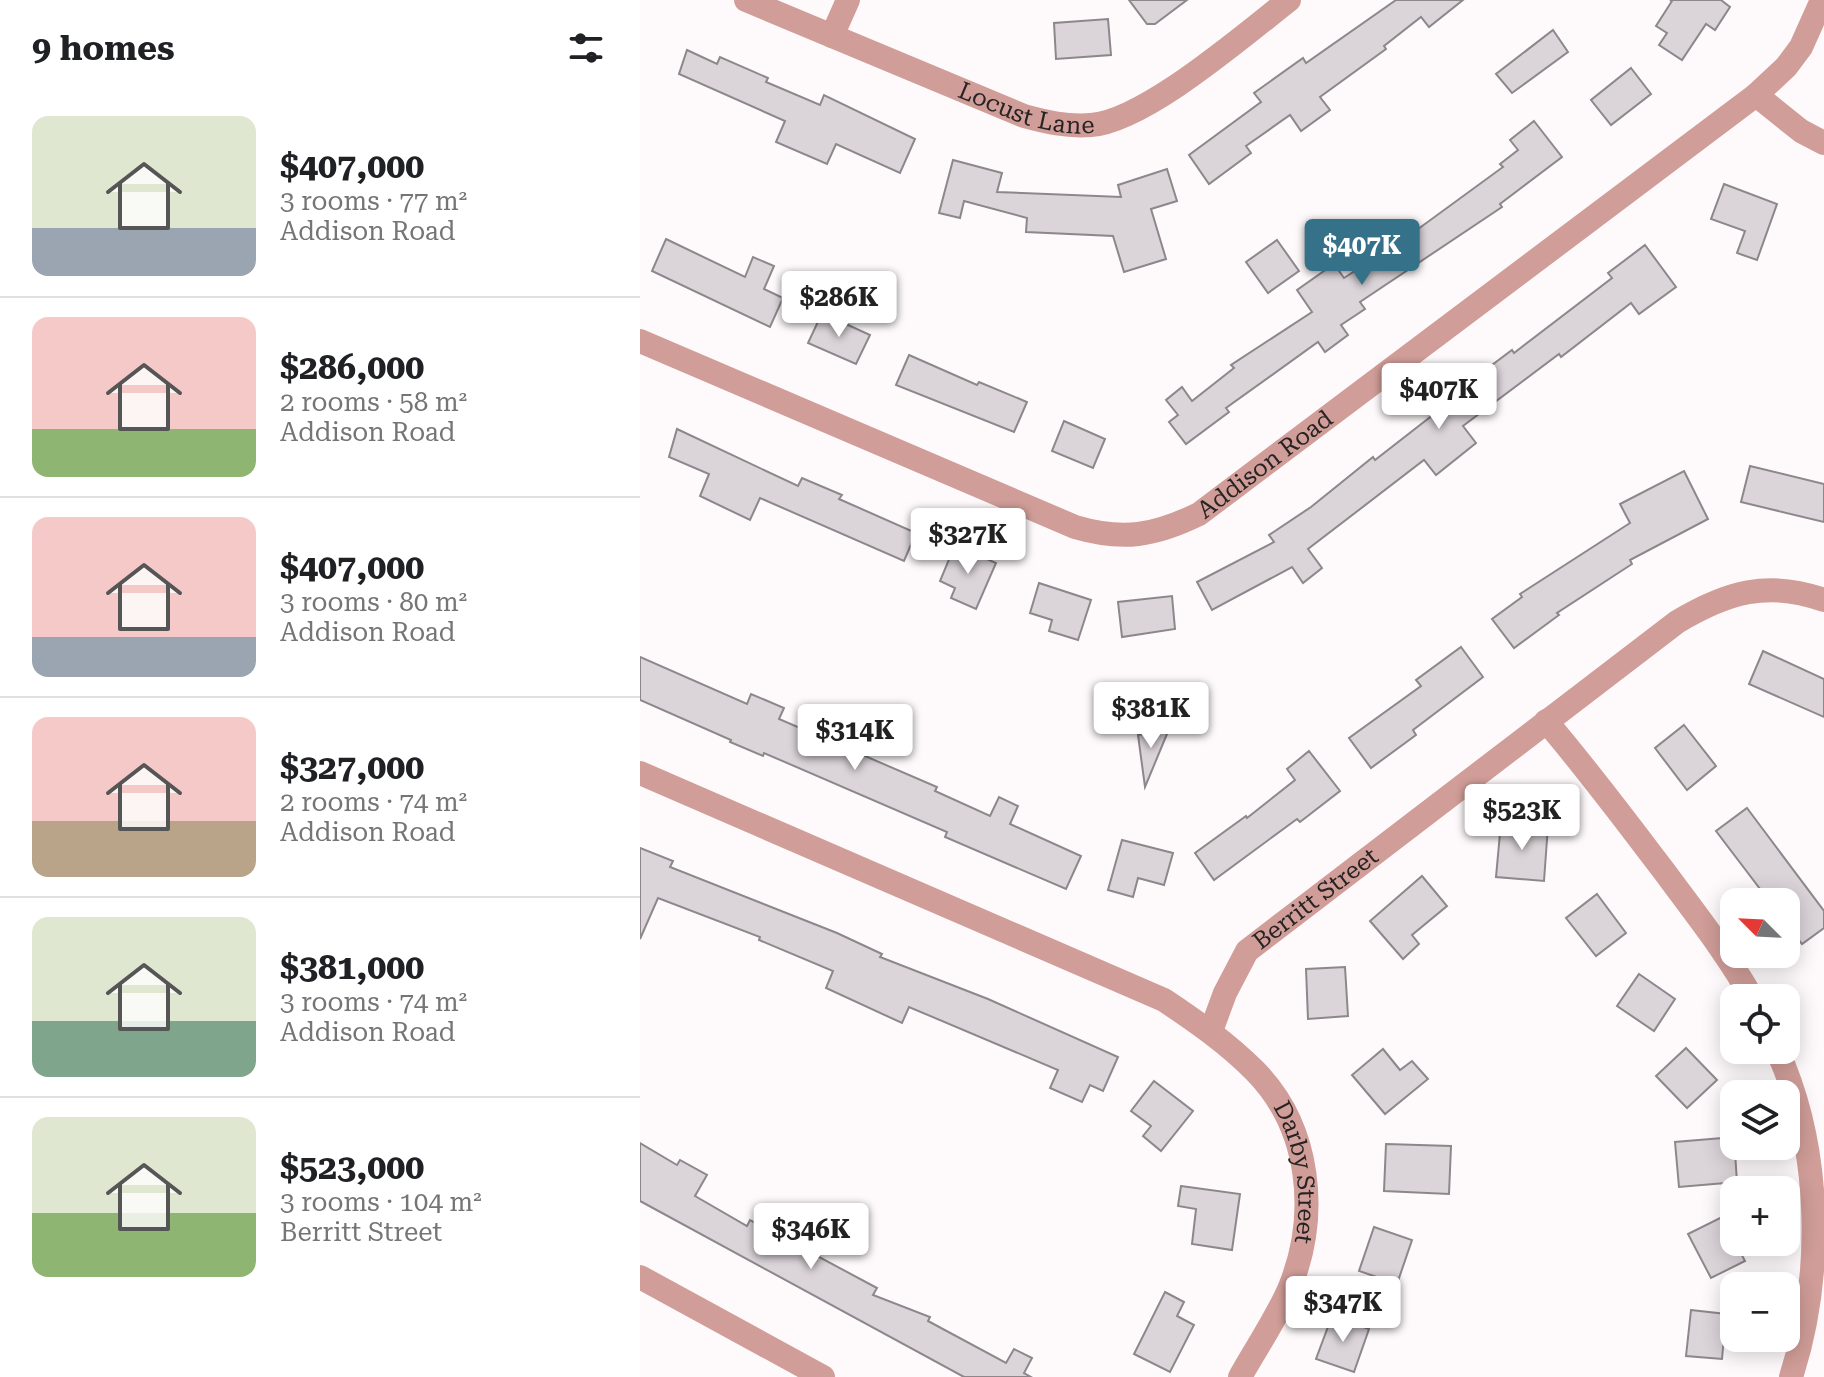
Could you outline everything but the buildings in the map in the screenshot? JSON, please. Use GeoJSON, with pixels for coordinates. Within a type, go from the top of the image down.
{"type":"FeatureCollection","features":[{"type":"Feature","properties":{"kind":"street","name":"Locust Lane"},"geometry":{"type":"LineString","coordinates":[[746,0],[1024,116],[1057,125],[1093,125],[1118,119],[1147,105],[1289,0]]}},
{"type":"Feature","properties":{"kind":"street"},"geometry":{"type":"LineString","coordinates":[[832,36],[848,0]]}},
{"type":"Feature","properties":{"kind":"street","name":"Addison Road"},"geometry":{"type":"LineString","coordinates":[[640,341],[1075,527],[1120,536],[1171,528],[1199,514],[1756,95],[1786,67],[1801,47],[1822,0]]}},
{"type":"Feature","properties":{"kind":"street"},"geometry":{"type":"LineString","coordinates":[[1756,95],[1801,131],[1824,143]]}},
{"type":"Feature","properties":{"kind":"street","name":"Berritt Street"},"geometry":{"type":"LineString","coordinates":[[1211,1031],[1225,993],[1247,951],[1677,622],[1726,596],[1758,590],[1782,590],[1824,600]]}},
{"type":"Feature","properties":{"kind":"street"},"geometry":{"type":"LineString","coordinates":[[1546,721],[1585,766],[1744,984]]}},
{"type":"Feature","properties":{"kind":"street"},"geometry":{"type":"LineString","coordinates":[[640,773],[1151,994],[1211,1031]]}},
{"type":"Feature","properties":{"kind":"street","name":"Darby Street"},"geometry":{"type":"LineString","coordinates":[[1211,1031],[1257,1073],[1286,1115],[1305,1171],[1308,1201],[1300,1260],[1289,1290],[1240,1377]]}},
{"type":"Feature","properties":{"kind":"street"},"geometry":{"type":"LineString","coordinates":[[1782,1064],[1799,1114],[1810,1170],[1814,1224],[1806,1320],[1791,1377]]}},
{"type":"Feature","properties":{"kind":"street"},"geometry":{"type":"LineString","coordinates":[[640,1277],[823,1377]]}}]}
